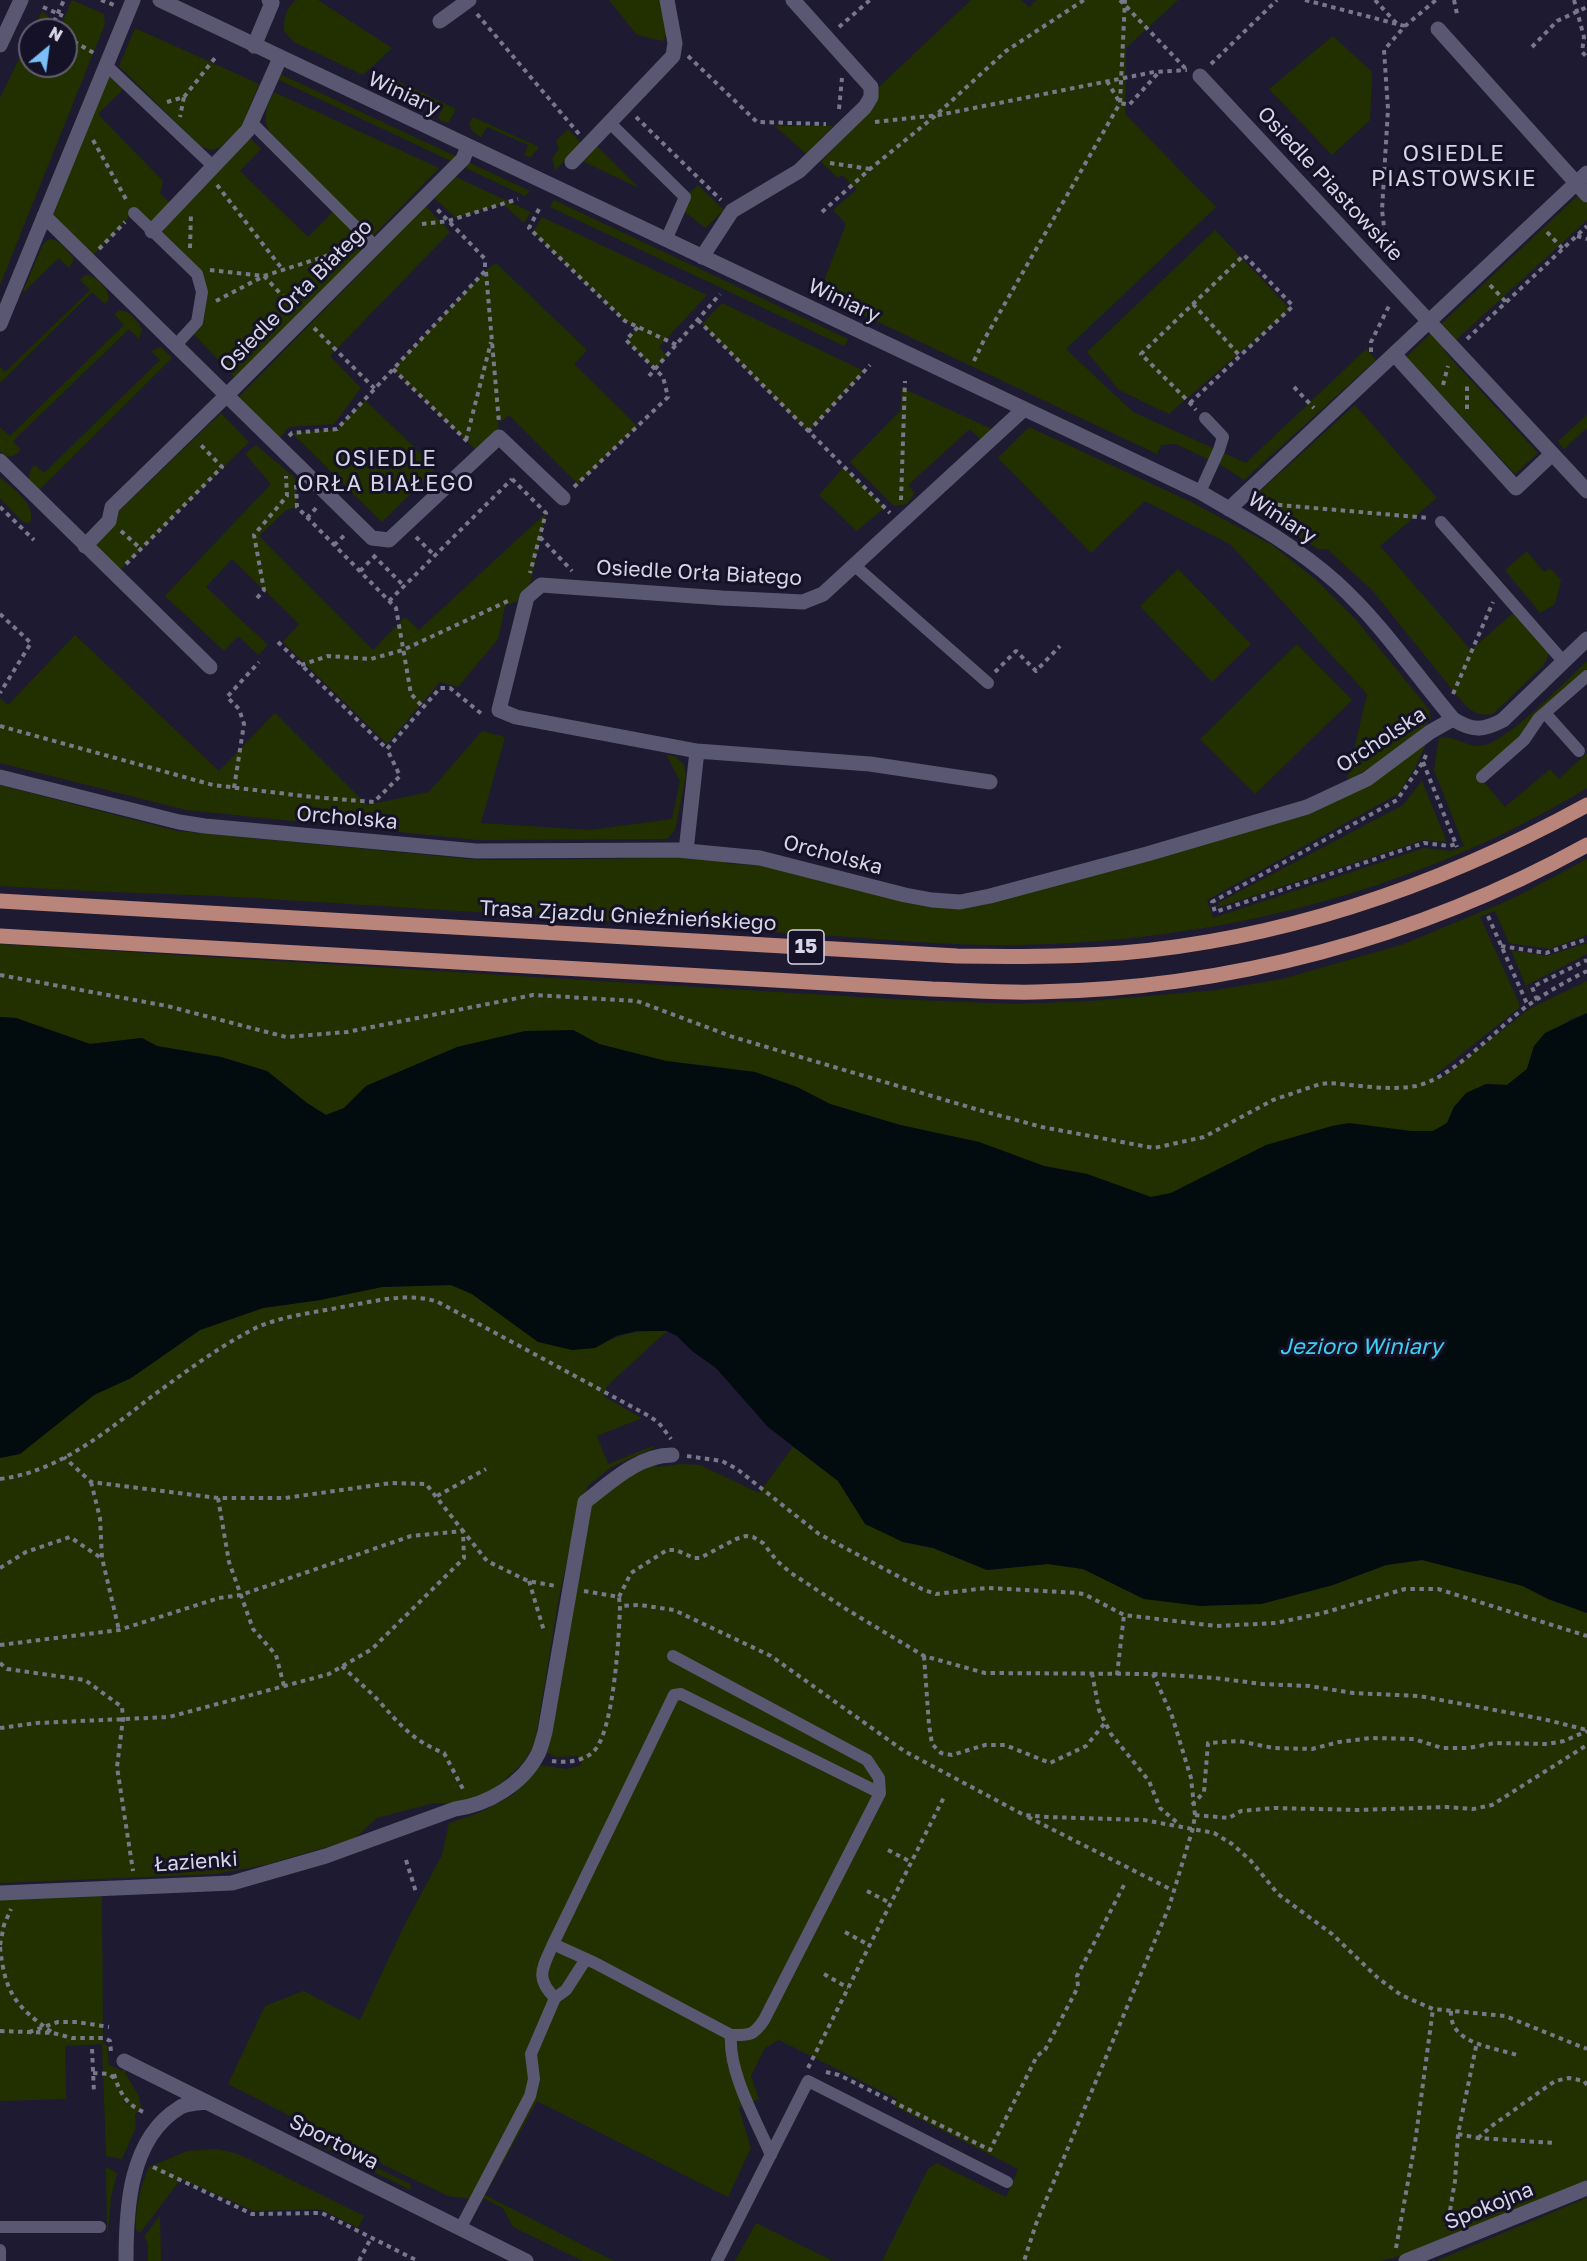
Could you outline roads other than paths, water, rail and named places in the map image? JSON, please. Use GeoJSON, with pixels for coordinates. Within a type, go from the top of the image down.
{"type":"FeatureCollection","features":[{"type":"Feature","properties":{"kind":"main road","name":"Trasa Zjazdu Gnieźnieńskiego"},"geometry":{"type":"LineString","coordinates":[[0,901],[934,955],[1012,957],[1089,955],[1158,949],[1216,940],[1305,921],[1350,908],[1474,862],[1587,805]]}},
{"type":"Feature","properties":{"kind":"main road","name":"15"},"geometry":{"type":"LineString","coordinates":[[0,936],[932,989],[1036,992],[1089,990],[1164,983],[1233,972],[1305,956],[1378,936],[1483,896],[1587,845]]}},
{"type":"Feature","properties":{"kind":"street"},"geometry":{"type":"LineString","coordinates":[[0,45],[21,0]]}},
{"type":"Feature","properties":{"kind":"street"},"geometry":{"type":"LineString","coordinates":[[0,324],[133,0]]}},
{"type":"Feature","properties":{"kind":"street","name":"Winiary"},"geometry":{"type":"LineString","coordinates":[[160,0],[1200,492],[1304,556],[1338,584],[1371,619],[1449,715]]}},
{"type":"Feature","properties":{"kind":"street"},"geometry":{"type":"LineString","coordinates":[[254,46],[272,3],[269,0]]}},
{"type":"Feature","properties":{"kind":"street"},"geometry":{"type":"LineString","coordinates":[[572,162],[674,56],[675,43],[667,0]]}},
{"type":"Feature","properties":{"kind":"street"},"geometry":{"type":"LineString","coordinates":[[702,257],[732,211],[799,171],[865,107],[871,97],[871,87],[793,0]]}},
{"type":"Feature","properties":{"kind":"street"},"geometry":{"type":"LineString","coordinates":[[440,21],[468,1]]}},
{"type":"Feature","properties":{"kind":"street"},"geometry":{"type":"LineString","coordinates":[[1438,29],[1582,178],[1587,195]]}},
{"type":"Feature","properties":{"kind":"street"},"geometry":{"type":"LineString","coordinates":[[152,231],[248,130],[280,58]]}},
{"type":"Feature","properties":{"kind":"street","name":"Osiedle Piastowskie"},"geometry":{"type":"LineString","coordinates":[[1193,73],[1392,281],[1587,491]]}},
{"type":"Feature","properties":{"kind":"street","name":"Osiedle Orła Białego"},"geometry":{"type":"LineString","coordinates":[[85,546],[110,514],[189,432],[373,244],[394,228],[463,159],[468,147]]}},
{"type":"Feature","properties":{"kind":"street"},"geometry":{"type":"LineString","coordinates":[[1229,509],[1582,178]]}},
{"type":"Feature","properties":{"kind":"street","name":"Osiedle Orła Białego"},"geometry":{"type":"LineString","coordinates":[[44,216],[372,538],[389,540],[499,437],[563,498]]}},
{"type":"Feature","properties":{"kind":"street"},"geometry":{"type":"LineString","coordinates":[[1394,354],[1516,488],[1552,454]]}},
{"type":"Feature","properties":{"kind":"street","name":"Osiedle Orła Białego"},"geometry":{"type":"LineString","coordinates":[[697,751],[516,717],[499,710],[527,597],[541,585],[803,602],[823,594],[1024,409]]}},
{"type":"Feature","properties":{"kind":"street"},"geometry":{"type":"LineString","coordinates":[[0,461],[210,667]]}},
{"type":"Feature","properties":{"kind":"street"},"geometry":{"type":"LineString","coordinates":[[89,530],[110,514]]}},
{"type":"Feature","properties":{"kind":"street","name":"Orcholska"},"geometry":{"type":"LineString","coordinates":[[0,777],[179,822],[205,826],[476,851],[686,851],[760,858],[905,895],[960,902],[1147,854],[1307,807],[1367,779],[1449,715],[1465,727],[1480,729],[1503,720],[1587,639]]}},
{"type":"Feature","properties":{"kind":"street"},"geometry":{"type":"LineString","coordinates":[[686,851],[697,751],[870,764],[990,782]]}},
{"type":"Feature","properties":{"kind":"street","name":"Łazienki"},"geometry":{"type":"LineString","coordinates":[[0,1893],[232,1883],[326,1856],[455,1809],[472,1807],[511,1786],[538,1755],[545,1732],[585,1502],[639,1462],[658,1455],[672,1455]]}},
{"type":"Feature","properties":{"kind":"street","name":"Sportowa"},"geometry":{"type":"LineString","coordinates":[[116,2062],[207,2102],[525,2261]]}},
{"type":"Feature","properties":{"kind":"street"},"geometry":{"type":"LineString","coordinates":[[126,2261],[126,2219],[130,2187],[142,2156],[157,2127],[181,2106],[207,2102]]}},
{"type":"Feature","properties":{"kind":"street","name":"Spokojna"},"geometry":{"type":"LineString","coordinates":[[1401,2255],[1444,2247],[1587,2188]]}},
{"type":"Feature","properties":{"kind":"lane"},"geometry":{"type":"LineString","coordinates":[[106,65],[210,169]]}},
{"type":"Feature","properties":{"kind":"lane"},"geometry":{"type":"LineString","coordinates":[[251,122],[373,244]]}},
{"type":"Feature","properties":{"kind":"lane"},"geometry":{"type":"LineString","coordinates":[[610,123],[685,197],[666,240]]}},
{"type":"Feature","properties":{"kind":"lane"},"geometry":{"type":"LineString","coordinates":[[134,213],[197,274],[202,292],[197,322],[176,345]]}},
{"type":"Feature","properties":{"kind":"lane"},"geometry":{"type":"LineString","coordinates":[[1200,492],[1219,450],[1222,437],[1205,418]]}},
{"type":"Feature","properties":{"kind":"lane"},"geometry":{"type":"LineString","coordinates":[[1441,522],[1563,661]]}},
{"type":"Feature","properties":{"kind":"lane"},"geometry":{"type":"LineString","coordinates":[[855,566],[990,680]]}},
{"type":"Feature","properties":{"kind":"lane"},"geometry":{"type":"LineString","coordinates":[[1482,777],[1524,740],[1545,713],[1587,676]]}},
{"type":"Feature","properties":{"kind":"lane"},"geometry":{"type":"LineString","coordinates":[[1545,713],[1579,751]]}},
{"type":"Feature","properties":{"kind":"lane"},"geometry":{"type":"LineString","coordinates":[[553,1944],[731,2034],[748,2035],[756,2030],[764,2020],[880,1793],[879,1778],[867,1760],[673,1656]]}},
{"type":"Feature","properties":{"kind":"lane"},"geometry":{"type":"LineString","coordinates":[[555,1998],[541,1980],[542,1969],[674,1695],[681,1694],[880,1793]]}},
{"type":"Feature","properties":{"kind":"lane"},"geometry":{"type":"LineString","coordinates":[[460,2229],[530,2096],[534,2079],[531,2054],[555,1998],[566,1990],[586,1959]]}},
{"type":"Feature","properties":{"kind":"lane"},"geometry":{"type":"LineString","coordinates":[[731,2034],[730,2044],[738,2078],[771,2155]]}},
{"type":"Feature","properties":{"kind":"lane"},"geometry":{"type":"LineString","coordinates":[[717,2261],[808,2081],[1008,2182]]}},
{"type":"Feature","properties":{"kind":"lane"},"geometry":{"type":"LineString","coordinates":[[0,2227],[100,2228]]}},
{"type":"Feature","properties":{"kind":"lane"},"geometry":{"type":"LineString","coordinates":[[0,2250],[0,2261]]}},
{"type":"Feature","properties":{"kind":"water","name":"Jezioro Winiary"},"geometry":{"type":"Polygon","coordinates":[[[1587,1013],[1587,1613],[1548,1599],[1523,1586],[1422,1560],[1386,1565],[1333,1585],[1261,1604],[1200,1606],[1144,1599],[1083,1569],[1048,1564],[987,1570],[933,1548],[903,1542],[865,1524],[838,1481],[768,1427],[716,1368],[692,1351],[677,1336],[667,1331],[637,1331],[616,1336],[595,1348],[572,1350],[538,1342],[472,1294],[451,1285],[382,1287],[320,1300],[263,1308],[200,1330],[131,1378],[94,1395],[20,1454],[0,1458],[0,1017],[16,1018],[90,1044],[142,1038],[157,1046],[221,1057],[267,1071],[326,1115],[344,1108],[366,1086],[457,1047],[525,1031],[573,1030],[599,1044],[666,1061],[755,1072],[797,1087],[830,1104],[900,1125],[979,1142],[1044,1166],[1087,1174],[1151,1197],[1171,1193],[1266,1145],[1332,1126],[1349,1123],[1411,1131],[1433,1131],[1447,1123],[1454,1107],[1466,1093],[1486,1084],[1507,1085],[1527,1069],[1534,1046],[1545,1033],[1587,1013]]]}},
{"type":"Feature","properties":{"kind":"district","name":"OSIEDLE PIASTOWSKIE"},"geometry":{"type":"Point","coordinates":[1454,166]}},
{"type":"Feature","properties":{"kind":"district","name":"OSIEDLE ORŁA BIAŁEGO"},"geometry":{"type":"Point","coordinates":[386,472]}}]}
